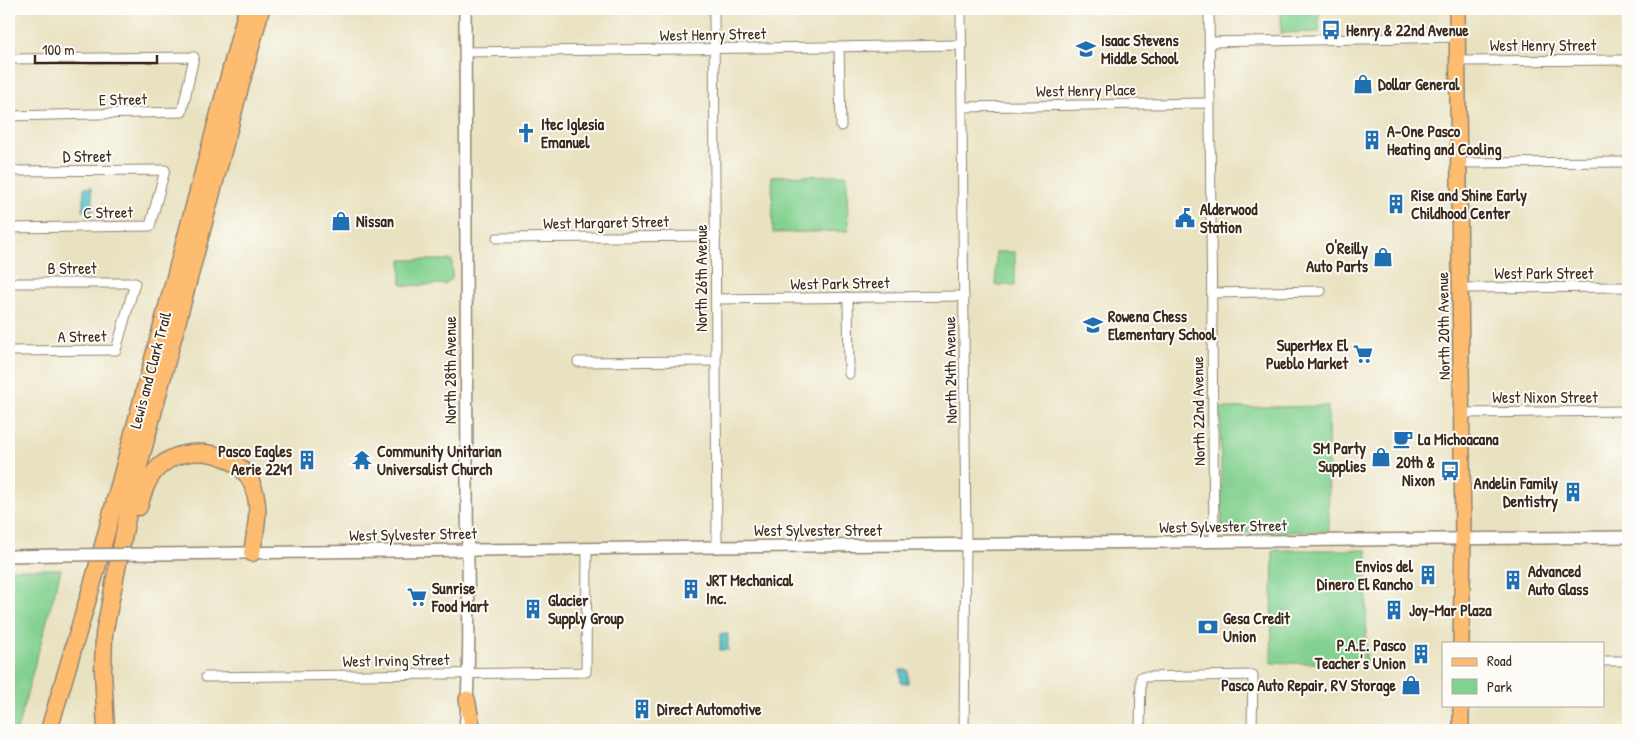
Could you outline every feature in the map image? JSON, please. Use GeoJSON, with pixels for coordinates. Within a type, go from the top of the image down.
{"type":"FeatureCollection","features":[{"type":"Feature","properties":{"kind":"highway","name":"Lewis and Clark Trail"},"geometry":{"type":"LineString","coordinates":[[49,730],[95,575],[247,9]]}},
{"type":"Feature","properties":{"kind":"highway","name":"Lewis and Clark Trail"},"geometry":{"type":"LineString","coordinates":[[106,730],[103,670],[104,634],[133,488],[261,9]]}},
{"type":"Feature","properties":{"kind":"highway"},"geometry":{"type":"LineString","coordinates":[[103,670],[111,650],[117,611],[140,505],[149,478],[158,467],[167,460],[177,456],[201,452],[221,456],[239,467],[254,487],[256,498],[257,517],[252,553]]}},
{"type":"Feature","properties":{"kind":"main road","name":"North 20th Avenue"},"geometry":{"type":"LineString","coordinates":[[1457,9],[1463,539],[1462,642]]}},
{"type":"Feature","properties":{"kind":"main road"},"geometry":{"type":"LineString","coordinates":[[467,699],[473,730]]}},
{"type":"Feature","properties":{"kind":"main road"},"geometry":{"type":"LineString","coordinates":[[1460,730],[1461,706]]}},
{"type":"Feature","properties":{"kind":"street","name":"North 28th Avenue"},"geometry":{"type":"LineString","coordinates":[[465,9],[468,550],[468,674],[465,730]]}},
{"type":"Feature","properties":{"kind":"street","name":"North 26th Avenue"},"geometry":{"type":"LineString","coordinates":[[714,9],[718,547]]}},
{"type":"Feature","properties":{"kind":"street","name":"North 24th Avenue"},"geometry":{"type":"LineString","coordinates":[[961,9],[966,545],[964,730]]}},
{"type":"Feature","properties":{"kind":"street","name":"North 22nd Avenue"},"geometry":{"type":"LineString","coordinates":[[1209,9],[1214,542]]}},
{"type":"Feature","properties":{"kind":"street"},"geometry":{"type":"LineString","coordinates":[[1210,42],[1457,37]]}},
{"type":"Feature","properties":{"kind":"street","name":"West Henry Street"},"geometry":{"type":"LineString","coordinates":[[465,52],[962,45]]}},
{"type":"Feature","properties":{"kind":"street"},"geometry":{"type":"LineString","coordinates":[[838,47],[841,126]]}},
{"type":"Feature","properties":{"kind":"street","name":"E Street"},"geometry":{"type":"LineString","coordinates":[[9,59],[194,57],[182,112],[9,116]]}},
{"type":"Feature","properties":{"kind":"street","name":"West Henry Street"},"geometry":{"type":"LineString","coordinates":[[1458,61],[1628,60]]}},
{"type":"Feature","properties":{"kind":"street","name":"West Henry Place"},"geometry":{"type":"LineString","coordinates":[[962,107],[1210,104]]}},
{"type":"Feature","properties":{"kind":"street"},"geometry":{"type":"LineString","coordinates":[[1459,163],[1628,162]]}},
{"type":"Feature","properties":{"kind":"street","name":"D Street"},"geometry":{"type":"LineString","coordinates":[[9,171],[165,170]]}},
{"type":"Feature","properties":{"kind":"street","name":"C Street"},"geometry":{"type":"LineString","coordinates":[[9,228],[150,226],[165,170]]}},
{"type":"Feature","properties":{"kind":"street","name":"West Margaret Street"},"geometry":{"type":"LineString","coordinates":[[498,238],[716,236]]}},
{"type":"Feature","properties":{"kind":"street","name":"B Street"},"geometry":{"type":"LineString","coordinates":[[9,284],[135,283]]}},
{"type":"Feature","properties":{"kind":"street","name":"A Street"},"geometry":{"type":"LineString","coordinates":[[9,351],[116,350],[135,283]]}},
{"type":"Feature","properties":{"kind":"street","name":"West Park Street"},"geometry":{"type":"LineString","coordinates":[[1460,288],[1628,287]]}},
{"type":"Feature","properties":{"kind":"street"},"geometry":{"type":"LineString","coordinates":[[1212,293],[1321,291]]}},
{"type":"Feature","properties":{"kind":"street","name":"West Park Street"},"geometry":{"type":"LineString","coordinates":[[716,299],[964,296]]}},
{"type":"Feature","properties":{"kind":"street"},"geometry":{"type":"LineString","coordinates":[[848,298],[849,374]]}},
{"type":"Feature","properties":{"kind":"street"},"geometry":{"type":"LineString","coordinates":[[578,362],[716,361]]}},
{"type":"Feature","properties":{"kind":"street","name":"West Nixon Street"},"geometry":{"type":"LineString","coordinates":[[1461,413],[1628,411]]}},
{"type":"Feature","properties":{"kind":"street","name":"West Sylvester Street"},"geometry":{"type":"LineString","coordinates":[[9,556],[1628,537]]}},
{"type":"Feature","properties":{"kind":"street","name":"West Irving Street"},"geometry":{"type":"LineString","coordinates":[[206,677],[586,672],[587,549]]}},
{"type":"Feature","properties":{"kind":"street"},"geometry":{"type":"LineString","coordinates":[[1604,661],[1628,661]]}},
{"type":"Feature","properties":{"kind":"street"},"geometry":{"type":"LineString","coordinates":[[1140,730],[1141,677],[1253,675],[1252,730]]}},
{"type":"Feature","properties":{"kind":"green space"},"geometry":{"type":"Polygon","coordinates":[[[1281,9],[1319,9],[1319,32],[1281,33],[1281,9]]]}},
{"type":"Feature","properties":{"kind":"green space"},"geometry":{"type":"Polygon","coordinates":[[[847,175],[848,231],[773,233],[772,176],[847,175]]]}},
{"type":"Feature","properties":{"kind":"green space"},"geometry":{"type":"Polygon","coordinates":[[[996,252],[1015,252],[1015,285],[996,285],[996,252]]]}},
{"type":"Feature","properties":{"kind":"green space"},"geometry":{"type":"Polygon","coordinates":[[[401,260],[452,260],[452,279],[445,284],[406,286],[401,283],[401,260]]]}},
{"type":"Feature","properties":{"kind":"green space"},"geometry":{"type":"Polygon","coordinates":[[[1328,406],[1329,531],[1228,533],[1222,526],[1220,408],[1328,406]]]}},
{"type":"Feature","properties":{"kind":"green space"},"geometry":{"type":"Polygon","coordinates":[[[1273,550],[1367,550],[1366,663],[1271,663],[1273,550]]]}},
{"type":"Feature","properties":{"kind":"green space"},"geometry":{"type":"Polygon","coordinates":[[[9,569],[61,569],[17,730],[9,730],[9,569]]]}},
{"type":"Feature","properties":{"kind":"water"},"geometry":{"type":"Polygon","coordinates":[[[84,188],[91,188],[94,210],[82,211],[84,188]]]}},
{"type":"Feature","properties":{"kind":"water"},"geometry":{"type":"Polygon","coordinates":[[[720,634],[728,634],[728,650],[720,650],[720,634]]]}},
{"type":"Feature","properties":{"kind":"water"},"geometry":{"type":"Polygon","coordinates":[[[900,670],[908,670],[908,683],[901,683],[900,670]]]}},
{"type":"Feature","properties":{"kind":"place","name":"Henry & 22nd Avenue"},"geometry":{"type":"Point","coordinates":[1331,30]}},
{"type":"Feature","properties":{"kind":"place","name":"Isaac Stevens Middle School"},"geometry":{"type":"Point","coordinates":[1086,49]}},
{"type":"Feature","properties":{"kind":"place","name":"Dollar General"},"geometry":{"type":"Point","coordinates":[1363,84]}},
{"type":"Feature","properties":{"kind":"place","name":"Itec Iglesia Emanuel"},"geometry":{"type":"Point","coordinates":[526,133]}},
{"type":"Feature","properties":{"kind":"place","name":"A-One Pasco Heating and Cooling"},"geometry":{"type":"Point","coordinates":[1372,140]}},
{"type":"Feature","properties":{"kind":"place","name":"Rise and Shine Early Childhood Center"},"geometry":{"type":"Point","coordinates":[1396,204]}},
{"type":"Feature","properties":{"kind":"place","name":"Alderwood Station"},"geometry":{"type":"Point","coordinates":[1185,218]}},
{"type":"Feature","properties":{"kind":"place","name":"Nissan"},"geometry":{"type":"Point","coordinates":[341,221]}},
{"type":"Feature","properties":{"kind":"place","name":"O'Reilly Auto Parts"},"geometry":{"type":"Point","coordinates":[1383,257]}},
{"type":"Feature","properties":{"kind":"place","name":"Rowena Chess Elementary School"},"geometry":{"type":"Point","coordinates":[1093,325]}},
{"type":"Feature","properties":{"kind":"place","name":"SuperMex El Pueblo Market"},"geometry":{"type":"Point","coordinates":[1363,354]}},
{"type":"Feature","properties":{"kind":"place","name":"La Michoacana"},"geometry":{"type":"Point","coordinates":[1403,439]}},
{"type":"Feature","properties":{"kind":"place","name":"SM Party Supplies"},"geometry":{"type":"Point","coordinates":[1381,457]}},
{"type":"Feature","properties":{"kind":"place","name":"Pasco Eagles Aerie 2241"},"geometry":{"type":"Point","coordinates":[307,460]}},
{"type":"Feature","properties":{"kind":"place","name":"Community Unitarian Universalist Church"},"geometry":{"type":"Point","coordinates":[362,460]}},
{"type":"Feature","properties":{"kind":"place","name":"20th & Nixon"},"geometry":{"type":"Point","coordinates":[1450,471]}},
{"type":"Feature","properties":{"kind":"place","name":"Andelin Family Dentistry"},"geometry":{"type":"Point","coordinates":[1573,492]}},
{"type":"Feature","properties":{"kind":"place","name":"Envios del Dinero El Rancho"},"geometry":{"type":"Point","coordinates":[1428,575]}},
{"type":"Feature","properties":{"kind":"place","name":"Advanced Auto Glass"},"geometry":{"type":"Point","coordinates":[1513,580]}},
{"type":"Feature","properties":{"kind":"place","name":"JRT Mechanical Inc."},"geometry":{"type":"Point","coordinates":[691,589]}},
{"type":"Feature","properties":{"kind":"place","name":"Sunrise Food Mart"},"geometry":{"type":"Point","coordinates":[417,597]}},
{"type":"Feature","properties":{"kind":"place","name":"Glacier Supply Group"},"geometry":{"type":"Point","coordinates":[533,609]}},
{"type":"Feature","properties":{"kind":"place","name":"Joy-Mar Plaza"},"geometry":{"type":"Point","coordinates":[1394,610]}},
{"type":"Feature","properties":{"kind":"place","name":"Gesa Credit Union"},"geometry":{"type":"Point","coordinates":[1208,627]}},
{"type":"Feature","properties":{"kind":"place","name":"P.A.E. Pasco Teacher's Union"},"geometry":{"type":"Point","coordinates":[1421,654]}},
{"type":"Feature","properties":{"kind":"place","name":"Pasco Auto Repair, RV Storage"},"geometry":{"type":"Point","coordinates":[1411,685]}},
{"type":"Feature","properties":{"kind":"place","name":"Direct Automotive"},"geometry":{"type":"Point","coordinates":[642,709]}}]}
